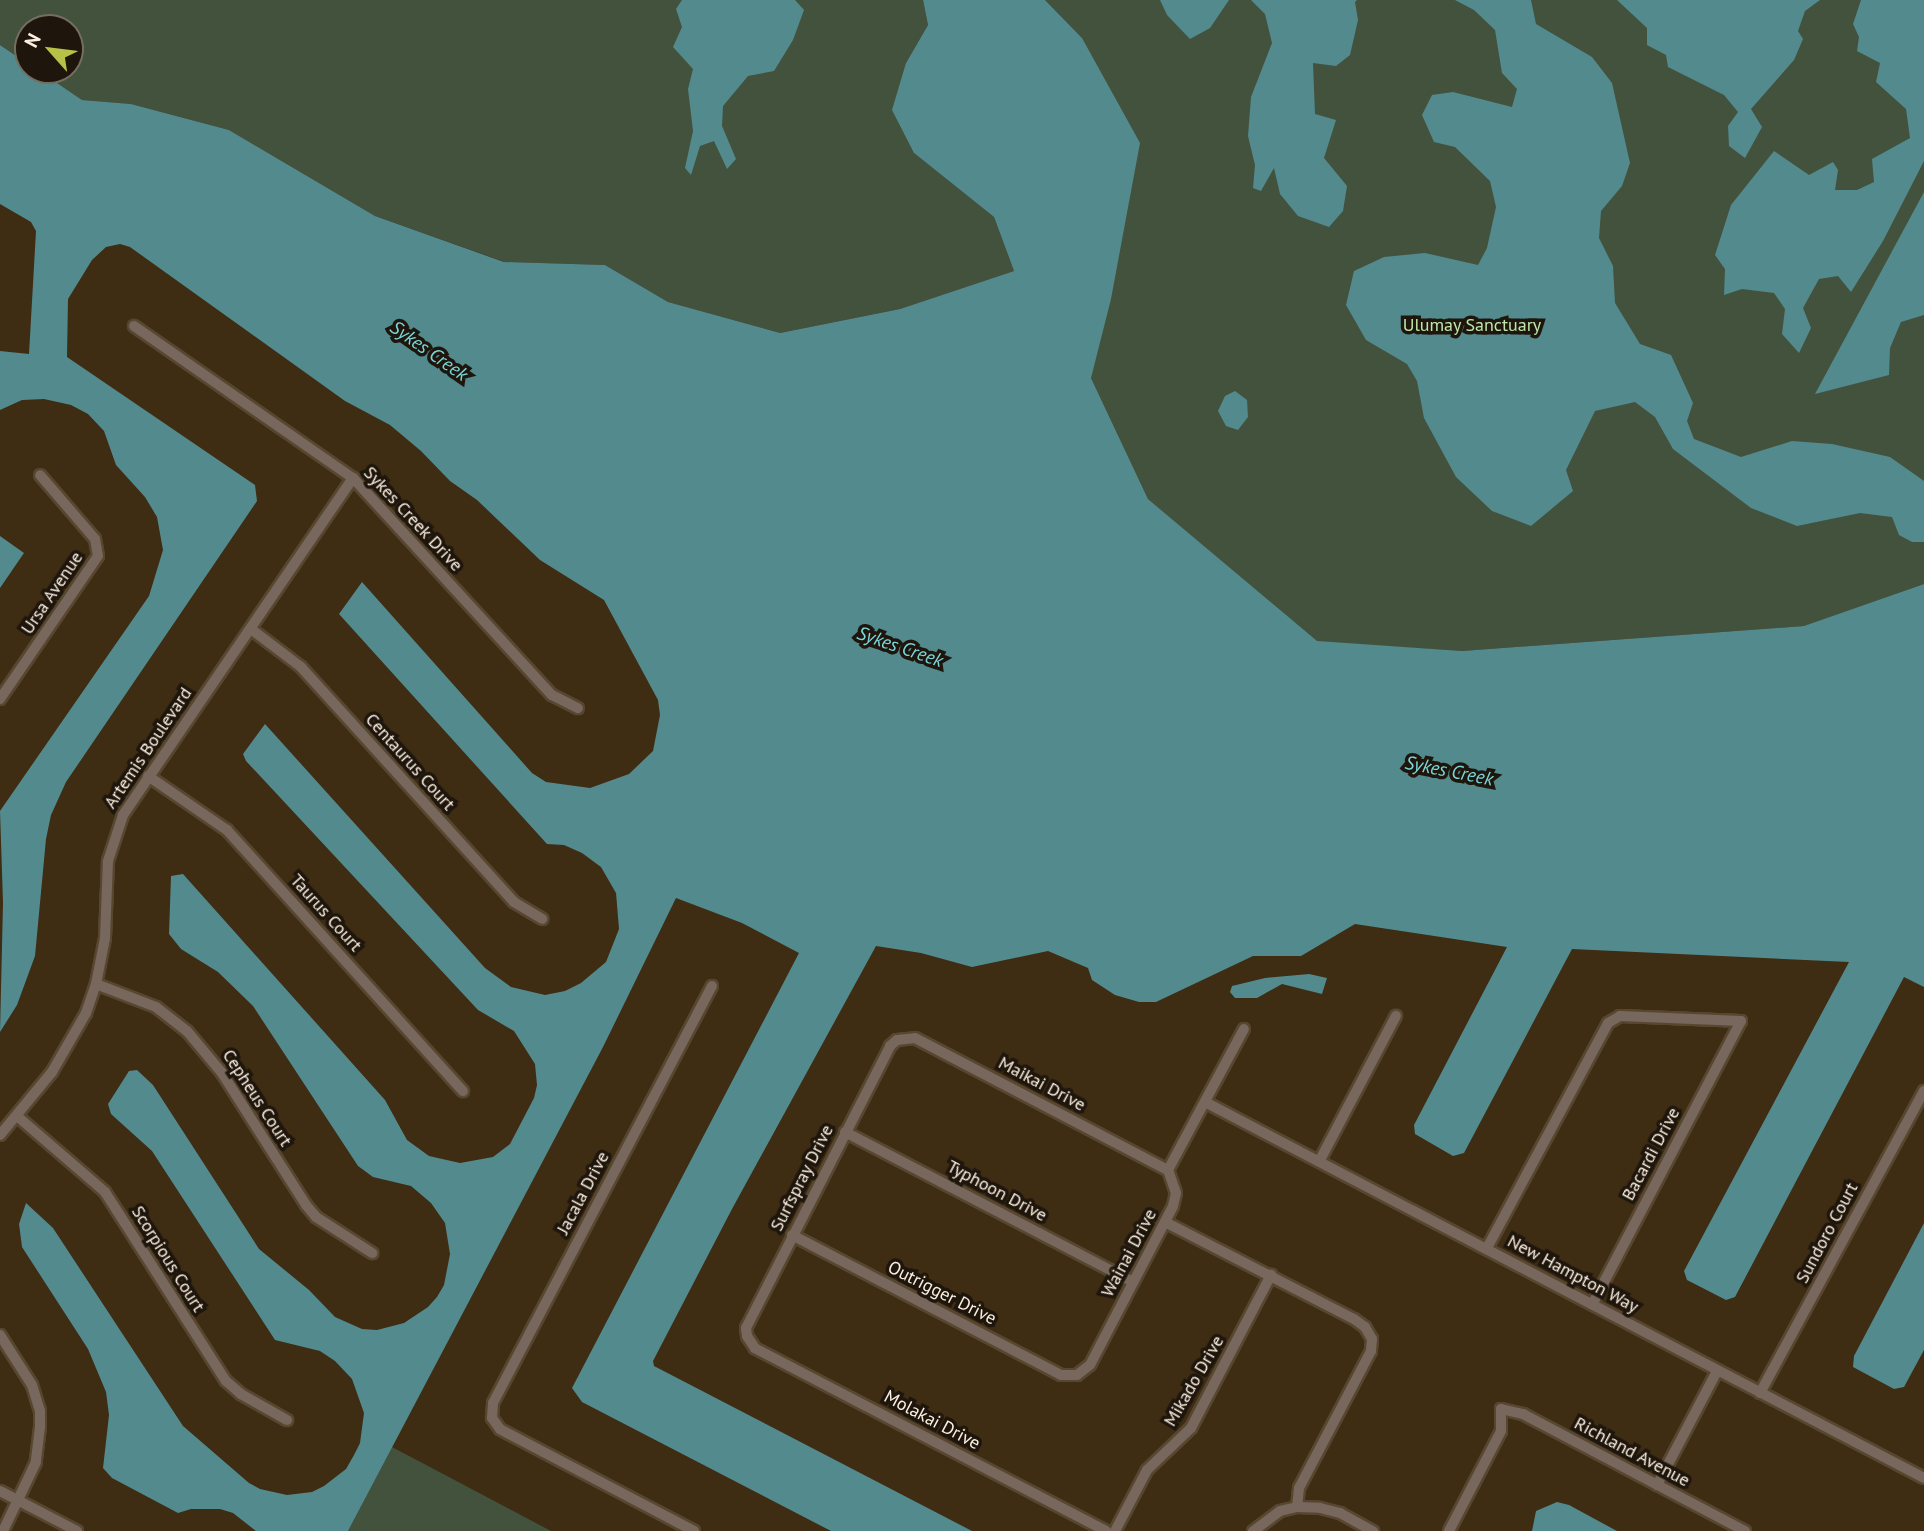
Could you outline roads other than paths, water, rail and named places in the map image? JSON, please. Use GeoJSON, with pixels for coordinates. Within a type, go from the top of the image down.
{"type":"FeatureCollection","features":[{"type":"Feature","properties":{"kind":"street","name":"Sykes Creek Drive"},"geometry":{"type":"LineString","coordinates":[[134,326],[353,478],[552,695],[578,708]]}},
{"type":"Feature","properties":{"kind":"street","name":"Ursa Avenue"},"geometry":{"type":"LineString","coordinates":[[0,699],[5,682],[98,556],[94,539],[40,475]]}},
{"type":"Feature","properties":{"kind":"street","name":"Artemis Boulevard"},"geometry":{"type":"LineString","coordinates":[[0,1135],[68,1048],[96,984],[106,938],[111,847],[123,816],[353,478]]}},
{"type":"Feature","properties":{"kind":"street","name":"Centaurus Court"},"geometry":{"type":"LineString","coordinates":[[251,629],[301,667],[514,902],[542,919]]}},
{"type":"Feature","properties":{"kind":"street","name":"Taurus Court"},"geometry":{"type":"LineString","coordinates":[[148,776],[227,830],[463,1091]]}},
{"type":"Feature","properties":{"kind":"street","name":"Cepheus Court"},"geometry":{"type":"LineString","coordinates":[[96,984],[156,1007],[187,1031],[222,1073],[316,1217],[372,1253]]}},
{"type":"Feature","properties":{"kind":"street","name":"Jacala Drive"},"geometry":{"type":"LineString","coordinates":[[694,1531],[500,1429],[492,1418],[493,1402],[712,986]]}},
{"type":"Feature","properties":{"kind":"street"},"geometry":{"type":"LineString","coordinates":[[1320,1160],[1396,1016]]}},
{"type":"Feature","properties":{"kind":"street","name":"Bacardi Drive"},"geometry":{"type":"LineString","coordinates":[[1487,1248],[1608,1023],[1620,1016],[1741,1021],[1593,1303]]}},
{"type":"Feature","properties":{"kind":"street"},"geometry":{"type":"LineString","coordinates":[[1168,1170],[1244,1029]]}},
{"type":"Feature","properties":{"kind":"street","name":"Maikai Drive"},"geometry":{"type":"LineString","coordinates":[[897,1040],[915,1038],[1168,1170]]}},
{"type":"Feature","properties":{"kind":"street","name":"Surfspray Drive"},"geometry":{"type":"LineString","coordinates":[[747,1336],[748,1319],[890,1046],[897,1040]]}},
{"type":"Feature","properties":{"kind":"street","name":"Sundoro Court"},"geometry":{"type":"LineString","coordinates":[[1760,1393],[1924,1091]]}},
{"type":"Feature","properties":{"kind":"street","name":"New Hampton Way"},"geometry":{"type":"LineString","coordinates":[[1205,1102],[1924,1478]]}},
{"type":"Feature","properties":{"kind":"street","name":"Scorpious Court"},"geometry":{"type":"LineString","coordinates":[[17,1116],[105,1192],[226,1381],[241,1394],[287,1420]]}},
{"type":"Feature","properties":{"kind":"street","name":"Typhoon Drive"},"geometry":{"type":"LineString","coordinates":[[845,1132],[1133,1282]]}},
{"type":"Feature","properties":{"kind":"street","name":"Wainai Drive"},"geometry":{"type":"LineString","coordinates":[[1077,1375],[1090,1366],[1165,1222],[1176,1193],[1168,1170]]}},
{"type":"Feature","properties":{"kind":"street"},"geometry":{"type":"LineString","coordinates":[[1165,1222],[1354,1319],[1365,1327],[1372,1339],[1371,1351],[1299,1488],[1297,1507]]}},
{"type":"Feature","properties":{"kind":"street","name":"Outrigger Drive"},"geometry":{"type":"LineString","coordinates":[[792,1235],[1061,1375],[1077,1375]]}},
{"type":"Feature","properties":{"kind":"street","name":"Mikado Drive"},"geometry":{"type":"LineString","coordinates":[[1115,1531],[1147,1470],[1191,1428],[1271,1275]]}},
{"type":"Feature","properties":{"kind":"street"},"geometry":{"type":"LineString","coordinates":[[0,1335],[32,1385],[40,1411],[36,1462],[3,1531]]}},
{"type":"Feature","properties":{"kind":"street","name":"Molakai Drive"},"geometry":{"type":"LineString","coordinates":[[747,1336],[755,1348],[1106,1531]]}},
{"type":"Feature","properties":{"kind":"street"},"geometry":{"type":"LineString","coordinates":[[1657,1485],[1717,1371]]}},
{"type":"Feature","properties":{"kind":"street","name":"Richland Avenue"},"geometry":{"type":"LineString","coordinates":[[1449,1531],[1501,1431],[1501,1409],[1522,1414],[1745,1531]]}},
{"type":"Feature","properties":{"kind":"street"},"geometry":{"type":"LineString","coordinates":[[0,1491],[77,1531]]}},
{"type":"Feature","properties":{"kind":"street"},"geometry":{"type":"LineString","coordinates":[[1253,1531],[1280,1511],[1297,1507],[1320,1507],[1340,1513],[1373,1531]]}},
{"type":"Feature","properties":{"kind":"water"},"geometry":{"type":"Polygon","coordinates":[[[682,0],[795,0],[804,10],[793,40],[774,71],[748,76],[723,106],[722,126],[736,159],[727,169],[714,141],[700,146],[691,175],[685,168],[693,131],[688,89],[693,69],[673,47],[682,27],[676,9],[682,0]]]}},
{"type":"Feature","properties":{"kind":"water","name":"Sykes Creek"},"geometry":{"type":"Polygon","coordinates":[[[923,0],[1045,0],[1082,38],[1140,143],[1111,299],[1091,378],[1148,499],[1317,641],[1462,651],[1804,626],[1924,584],[1924,987],[1904,977],[1735,1297],[1726,1300],[1687,1280],[1684,1271],[1849,962],[1572,949],[1464,1153],[1453,1156],[1415,1134],[1414,1125],[1507,947],[1355,924],[1301,956],[1253,956],[1156,1002],[1139,1002],[1115,995],[1092,980],[1088,968],[1048,951],[972,967],[921,953],[876,946],[732,1209],[653,1361],[654,1366],[972,1531],[831,1531],[582,1402],[572,1388],[799,953],[742,923],[676,898],[603,1047],[348,1531],[256,1531],[233,1513],[220,1509],[191,1509],[178,1513],[112,1478],[103,1468],[109,1415],[106,1392],[88,1349],[22,1247],[19,1224],[26,1203],[53,1228],[183,1426],[249,1483],[260,1489],[287,1495],[312,1492],[324,1486],[346,1469],[354,1455],[360,1443],[364,1413],[352,1379],[335,1361],[320,1351],[275,1340],[152,1151],[111,1114],[108,1104],[129,1071],[137,1070],[153,1085],[259,1249],[309,1290],[335,1317],[362,1329],[377,1330],[404,1323],[428,1307],[437,1297],[444,1285],[450,1254],[445,1223],[431,1203],[411,1186],[373,1177],[358,1166],[253,1006],[218,972],[181,949],[169,934],[171,876],[183,874],[385,1100],[407,1140],[429,1156],[460,1163],[493,1157],[510,1144],[534,1098],[537,1085],[535,1064],[514,1031],[478,1010],[246,761],[243,754],[265,724],[485,968],[511,987],[545,995],[565,991],[581,983],[606,962],[619,929],[616,893],[601,867],[582,853],[564,845],[547,844],[339,614],[362,582],[532,773],[546,782],[590,788],[629,774],[653,751],[660,715],[658,700],[604,600],[540,560],[477,500],[450,481],[421,451],[390,425],[345,401],[130,247],[120,244],[106,247],[92,260],[68,299],[67,357],[255,485],[257,501],[66,782],[51,815],[46,839],[35,956],[17,1005],[0,1032],[3,903],[0,811],[149,596],[163,550],[157,517],[145,497],[116,465],[104,431],[88,414],[71,405],[44,399],[22,400],[0,410],[0,351],[29,354],[36,231],[31,222],[0,204],[0,45],[14,54],[14,84],[59,84],[82,100],[131,104],[229,130],[375,216],[504,262],[605,265],[668,302],[780,333],[900,309],[1014,271],[994,217],[914,153],[892,110],[906,63],[928,25],[923,0]]]}},
{"type":"Feature","properties":{"kind":"water"},"geometry":{"type":"Polygon","coordinates":[[[1160,0],[1229,0],[1210,28],[1190,39],[1167,15],[1160,0]]]}},
{"type":"Feature","properties":{"kind":"water"},"geometry":{"type":"Polygon","coordinates":[[[1251,0],[1357,0],[1358,20],[1350,55],[1336,66],[1313,63],[1315,114],[1336,120],[1324,158],[1347,186],[1343,211],[1329,227],[1298,216],[1280,194],[1274,168],[1261,191],[1253,188],[1255,165],[1248,136],[1251,97],[1272,43],[1265,14],[1251,0]]]}},
{"type":"Feature","properties":{"kind":"water"},"geometry":{"type":"Polygon","coordinates":[[[1455,0],[1531,0],[1536,24],[1592,57],[1612,83],[1630,163],[1622,186],[1601,211],[1599,238],[1613,266],[1615,303],[1640,344],[1671,355],[1693,403],[1687,421],[1694,439],[1741,457],[1792,441],[1832,444],[1890,457],[1924,481],[1924,542],[1912,542],[1899,535],[1892,517],[1860,513],[1797,526],[1751,508],[1673,449],[1655,417],[1635,402],[1595,411],[1566,470],[1573,491],[1531,526],[1492,511],[1456,477],[1424,418],[1417,381],[1407,364],[1366,340],[1346,305],[1354,271],[1384,257],[1425,253],[1478,265],[1487,248],[1496,207],[1490,181],[1455,147],[1434,142],[1422,115],[1432,95],[1453,92],[1512,107],[1517,89],[1502,73],[1495,30],[1474,10],[1455,0]]]}},
{"type":"Feature","properties":{"kind":"water"},"geometry":{"type":"Polygon","coordinates":[[[1617,0],[1820,0],[1805,11],[1798,31],[1803,39],[1794,60],[1751,109],[1762,127],[1745,158],[1729,146],[1728,126],[1738,112],[1724,95],[1668,67],[1666,55],[1647,45],[1647,28],[1617,0]]]}},
{"type":"Feature","properties":{"kind":"water"},"geometry":{"type":"Polygon","coordinates":[[[1861,0],[1924,0],[1924,161],[1883,241],[1851,292],[1838,276],[1819,279],[1803,308],[1811,328],[1799,353],[1782,334],[1785,309],[1774,293],[1742,289],[1724,295],[1725,269],[1715,255],[1731,205],[1774,151],[1809,175],[1833,162],[1838,170],[1835,190],[1857,190],[1874,182],[1872,159],[1910,138],[1906,109],[1876,82],[1880,63],[1857,51],[1859,37],[1853,24],[1861,0]]]}},
{"type":"Feature","properties":{"kind":"water"},"geometry":{"type":"Polygon","coordinates":[[[1924,192],[1924,315],[1901,322],[1890,348],[1889,375],[1815,394],[1924,192]]]}},
{"type":"Feature","properties":{"kind":"water"},"geometry":{"type":"Polygon","coordinates":[[[1235,391],[1247,400],[1248,417],[1238,430],[1226,426],[1218,411],[1225,396],[1235,391]]]}},
{"type":"Feature","properties":{"kind":"water"},"geometry":{"type":"Polygon","coordinates":[[[0,536],[24,553],[0,588],[0,536]]]}},
{"type":"Feature","properties":{"kind":"water"},"geometry":{"type":"Polygon","coordinates":[[[1309,974],[1327,978],[1322,994],[1282,984],[1257,998],[1235,998],[1230,992],[1232,986],[1265,978],[1309,974]]]}},
{"type":"Feature","properties":{"kind":"water"},"geometry":{"type":"Polygon","coordinates":[[[1924,1223],[1924,1350],[1904,1387],[1894,1389],[1853,1367],[1854,1356],[1924,1223]]]}},
{"type":"Feature","properties":{"kind":"water"},"geometry":{"type":"Polygon","coordinates":[[[1557,1502],[1569,1505],[1617,1531],[1532,1531],[1536,1511],[1557,1502]]]}},
{"type":"Feature","properties":{"kind":"park label","name":"Ulumay Sanctuary"},"geometry":{"type":"Point","coordinates":[1472,325]}}]}
